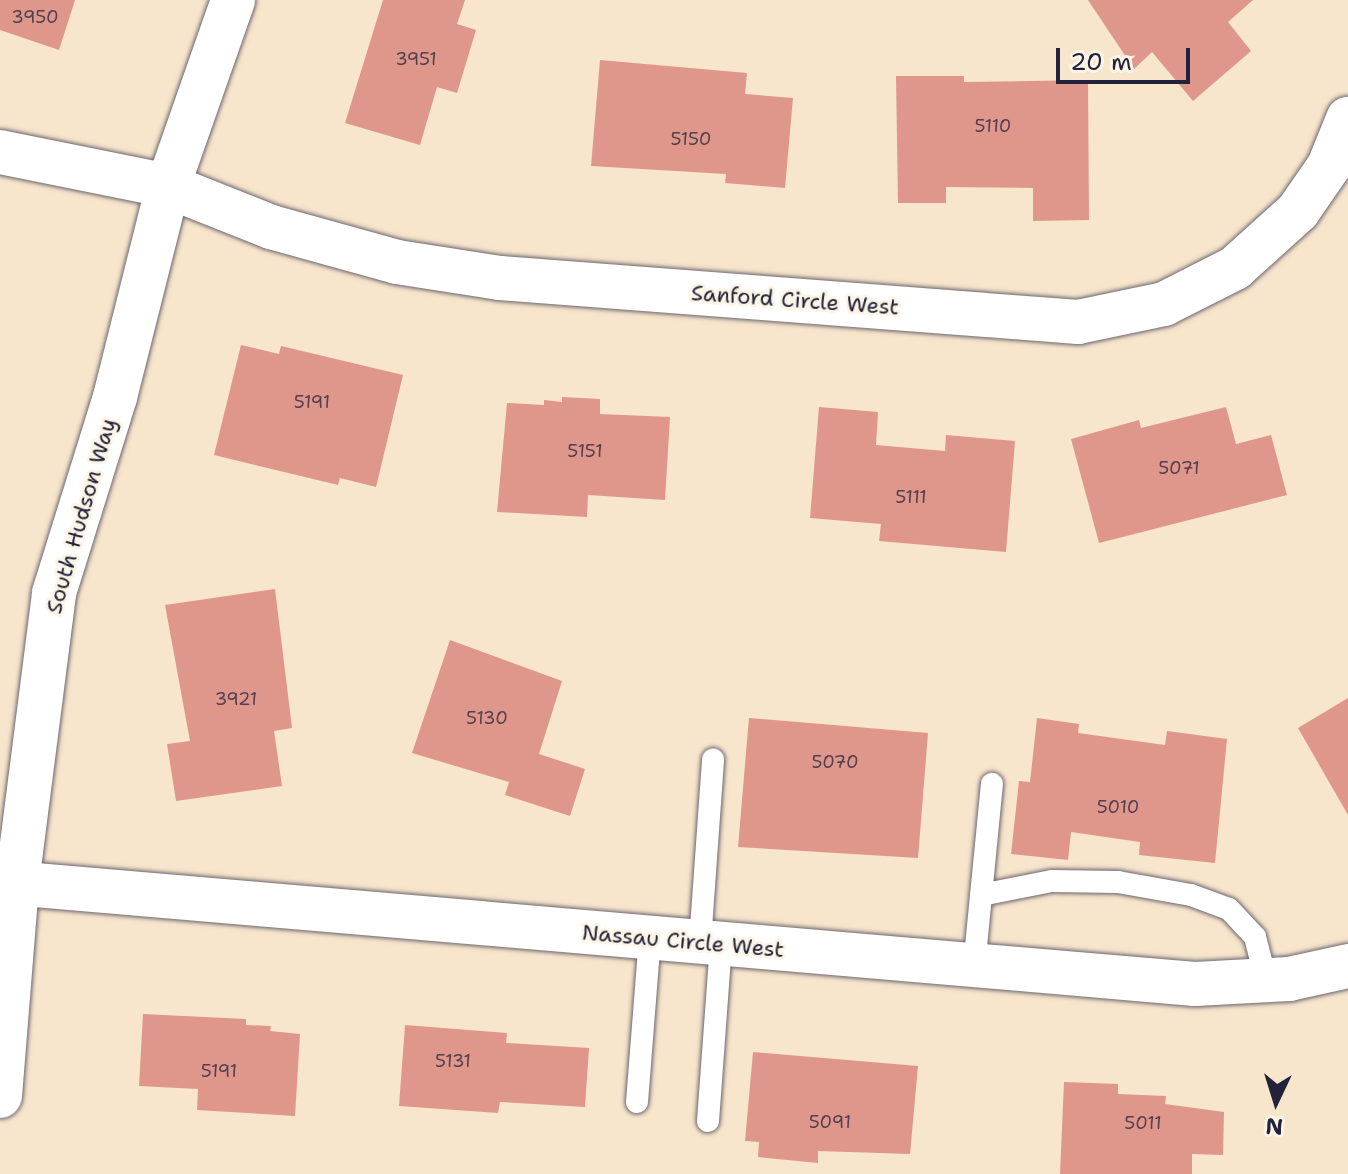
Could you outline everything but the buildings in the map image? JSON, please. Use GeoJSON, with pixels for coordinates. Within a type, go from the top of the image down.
{"type":"FeatureCollection","features":[{"type":"Feature","properties":{"kind":"street","name":"South Hudson Way"},"geometry":{"type":"LineString","coordinates":[[0,1096],[8,882],[54,593],[115,397],[168,186],[233,0]]}},
{"type":"Feature","properties":{"kind":"street","name":"Sanford Circle West"},"geometry":{"type":"LineString","coordinates":[[0,152],[168,186],[271,227],[397,262],[500,278],[1078,322],[1164,304],[1235,268],[1298,211],[1329,166],[1348,119]]}},
{"type":"Feature","properties":{"kind":"street","name":"Nassau Circle West"},"geometry":{"type":"LineString","coordinates":[[8,882],[1195,984],[1266,980],[1348,966]]}},
{"type":"Feature","properties":{"kind":"lane"},"geometry":{"type":"LineString","coordinates":[[708,1121],[713,759]]}},
{"type":"Feature","properties":{"kind":"lane"},"geometry":{"type":"LineString","coordinates":[[974,967],[992,784]]}},
{"type":"Feature","properties":{"kind":"lane"},"geometry":{"type":"LineString","coordinates":[[981,895],[1052,881],[1118,882],[1191,895],[1229,909],[1255,937],[1266,980]]}},
{"type":"Feature","properties":{"kind":"lane"},"geometry":{"type":"LineString","coordinates":[[637,1102],[650,938]]}}]}
